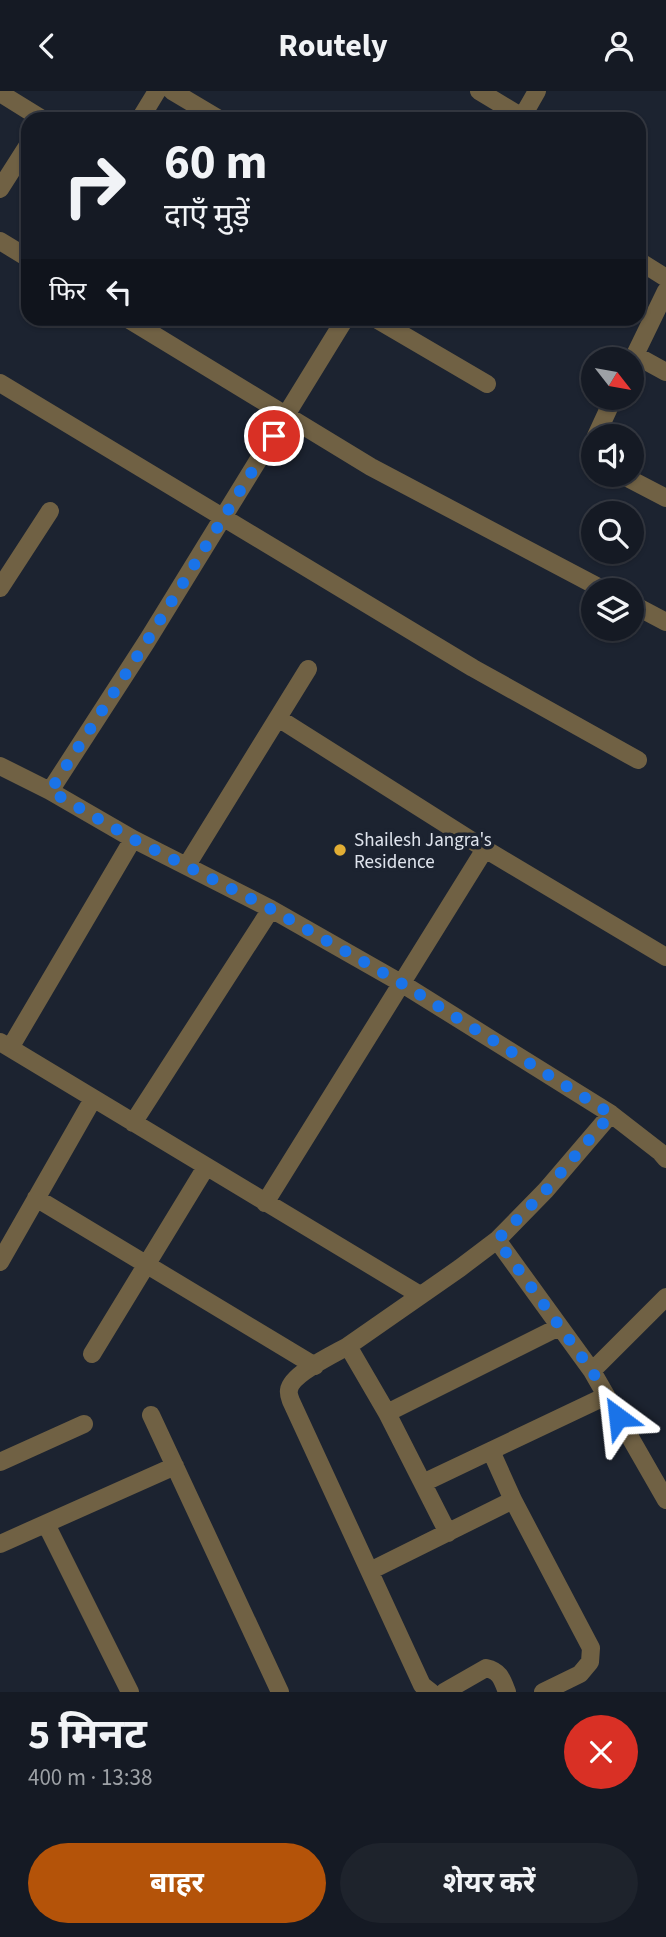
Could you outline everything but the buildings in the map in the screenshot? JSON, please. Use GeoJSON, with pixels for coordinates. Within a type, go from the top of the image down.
{"type":"FeatureCollection","features":[{"type":"Feature","properties":{"kind":"street"},"geometry":{"type":"LineString","coordinates":[[144,112],[157,91]]}},
{"type":"Feature","properties":{"kind":"street"},"geometry":{"type":"LineString","coordinates":[[172,91],[207,112]]}},
{"type":"Feature","properties":{"kind":"street"},"geometry":{"type":"LineString","coordinates":[[479,91],[512,112]]}},
{"type":"Feature","properties":{"kind":"street"},"geometry":{"type":"LineString","coordinates":[[525,112],[537,91]]}},
{"type":"Feature","properties":{"kind":"street"},"geometry":{"type":"LineString","coordinates":[[0,93],[31,112]]}},
{"type":"Feature","properties":{"kind":"street"},"geometry":{"type":"LineString","coordinates":[[0,189],[21,156]]}},
{"type":"Feature","properties":{"kind":"street"},"geometry":{"type":"LineString","coordinates":[[0,240],[21,254]]}},
{"type":"Feature","properties":{"kind":"street"},"geometry":{"type":"LineString","coordinates":[[646,265],[666,278]]}},
{"type":"Feature","properties":{"kind":"street"},"geometry":{"type":"LineString","coordinates":[[638,347],[666,291]]}},
{"type":"Feature","properties":{"kind":"street"},"geometry":{"type":"LineString","coordinates":[[140,326],[371,467],[581,578]]}},
{"type":"Feature","properties":{"kind":"street"},"geometry":{"type":"LineString","coordinates":[[50,791],[147,641],[341,326]]}},
{"type":"Feature","properties":{"kind":"street"},"geometry":{"type":"LineString","coordinates":[[401,326],[487,384]]}},
{"type":"Feature","properties":{"kind":"street"},"geometry":{"type":"LineString","coordinates":[[644,363],[666,372]]}},
{"type":"Feature","properties":{"kind":"street"},"geometry":{"type":"LineString","coordinates":[[0,383],[473,668],[638,760]]}},
{"type":"Feature","properties":{"kind":"street"},"geometry":{"type":"LineString","coordinates":[[644,487],[666,498]]}},
{"type":"Feature","properties":{"kind":"street"},"geometry":{"type":"LineString","coordinates":[[0,589],[50,511]]}},
{"type":"Feature","properties":{"kind":"street"},"geometry":{"type":"LineString","coordinates":[[644,609],[665,618]]}},
{"type":"Feature","properties":{"kind":"street"},"geometry":{"type":"LineString","coordinates":[[187,865],[308,669]]}},
{"type":"Feature","properties":{"kind":"street"},"geometry":{"type":"LineString","coordinates":[[278,718],[485,849],[666,957]]}},
{"type":"Feature","properties":{"kind":"street"},"geometry":{"type":"LineString","coordinates":[[0,766],[50,791],[133,839],[271,909],[401,983],[611,1114],[666,1159]]}},
{"type":"Feature","properties":{"kind":"street"},"geometry":{"type":"LineString","coordinates":[[133,839],[5,1045],[420,1296]]}},
{"type":"Feature","properties":{"kind":"street"},"geometry":{"type":"LineString","coordinates":[[265,1203],[485,849]]}},
{"type":"Feature","properties":{"kind":"street"},"geometry":{"type":"LineString","coordinates":[[133,1123],[271,909]]}},
{"type":"Feature","properties":{"kind":"street"},"geometry":{"type":"LineString","coordinates":[[0,1262],[93,1099]]}},
{"type":"Feature","properties":{"kind":"street"},"geometry":{"type":"LineString","coordinates":[[431,1692],[422,1685],[288,1391],[292,1381],[460,1269],[497,1240],[546,1190],[611,1114]]}},
{"type":"Feature","properties":{"kind":"street"},"geometry":{"type":"LineString","coordinates":[[92,1354],[206,1167]]}},
{"type":"Feature","properties":{"kind":"street"},"geometry":{"type":"LineString","coordinates":[[36,1198],[315,1366]]}},
{"type":"Feature","properties":{"kind":"street"},"geometry":{"type":"LineString","coordinates":[[497,1240],[592,1371],[666,1500]]}},
{"type":"Feature","properties":{"kind":"street"},"geometry":{"type":"LineString","coordinates":[[592,1371],[666,1297]]}},
{"type":"Feature","properties":{"kind":"street"},"geometry":{"type":"LineString","coordinates":[[387,1413],[559,1327]]}},
{"type":"Feature","properties":{"kind":"street"},"geometry":{"type":"LineString","coordinates":[[348,1346],[387,1413],[448,1533]]}},
{"type":"Feature","properties":{"kind":"street"},"geometry":{"type":"LineString","coordinates":[[423,1483],[606,1396]]}},
{"type":"Feature","properties":{"kind":"street"},"geometry":{"type":"LineString","coordinates":[[151,1415],[280,1692]]}},
{"type":"Feature","properties":{"kind":"street"},"geometry":{"type":"LineString","coordinates":[[0,1462],[84,1423]]}},
{"type":"Feature","properties":{"kind":"street"},"geometry":{"type":"LineString","coordinates":[[491,1451],[513,1500],[591,1648],[590,1662],[580,1674],[543,1692]]}},
{"type":"Feature","properties":{"kind":"street"},"geometry":{"type":"LineString","coordinates":[[0,1544],[175,1467]]}},
{"type":"Feature","properties":{"kind":"street"},"geometry":{"type":"LineString","coordinates":[[370,1571],[513,1500]]}},
{"type":"Feature","properties":{"kind":"street"},"geometry":{"type":"LineString","coordinates":[[46,1524],[130,1692]]}},
{"type":"Feature","properties":{"kind":"street"},"geometry":{"type":"LineString","coordinates":[[444,1692],[486,1668],[495,1670],[501,1676],[507,1692]]}},
{"type":"Feature","properties":{"kind":"place","name":"Shailesh Jangra's Residence"},"geometry":{"type":"Point","coordinates":[340,850]}},
{"type":"Feature","properties":{"kind":"route"},"geometry":{"type":"LineString","coordinates":[[274,436],[50,791],[133,839],[271,909],[401,983],[611,1114],[546,1190],[497,1240],[592,1371],[618,1417]]}}]}
